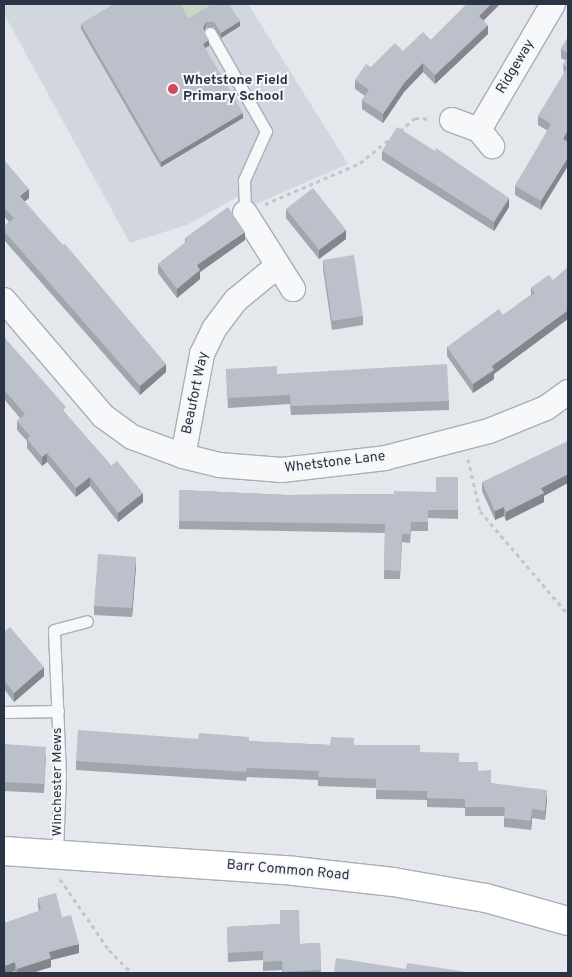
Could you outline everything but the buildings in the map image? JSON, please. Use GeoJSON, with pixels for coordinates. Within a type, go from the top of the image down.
{"type":"FeatureCollection","features":[{"type":"Feature","properties":{"kind":"main road","name":"Barr Common Road"},"geometry":{"type":"LineString","coordinates":[[4,852],[49,853],[393,882],[486,898],[568,921]]}},
{"type":"Feature","properties":{"kind":"street","name":"Ridgeway"},"geometry":{"type":"LineString","coordinates":[[452,120],[485,138],[553,4]]}},
{"type":"Feature","properties":{"kind":"street"},"geometry":{"type":"LineString","coordinates":[[245,213],[276,268],[293,289]]}},
{"type":"Feature","properties":{"kind":"street","name":"Beaufort Way"},"geometry":{"type":"LineString","coordinates":[[183,456],[202,354],[214,329],[236,300],[276,268]]}},
{"type":"Feature","properties":{"kind":"street","name":"Whetstone Lane"},"geometry":{"type":"LineString","coordinates":[[4,300],[103,416],[132,437],[183,456],[219,465],[282,470],[385,458],[463,438],[546,408],[568,392]]}},
{"type":"Feature","properties":{"kind":"lane"},"geometry":{"type":"LineString","coordinates":[[210,33],[266,131],[244,180],[245,213]]}},
{"type":"Feature","properties":{"kind":"lane","name":"Winchester Mews"},"geometry":{"type":"LineString","coordinates":[[49,853],[60,775],[54,630],[87,622]]}},
{"type":"Feature","properties":{"kind":"lane","name":"Winchester Mews"},"geometry":{"type":"LineString","coordinates":[[4,712],[58,711]]}},
{"type":"Feature","properties":{"kind":"path"},"geometry":{"type":"LineString","coordinates":[[245,213],[360,162],[415,118],[452,120]]}},
{"type":"Feature","properties":{"kind":"path"},"geometry":{"type":"LineString","coordinates":[[463,438],[480,511],[568,614]]}},
{"type":"Feature","properties":{"kind":"path"},"geometry":{"type":"LineString","coordinates":[[49,853],[109,950],[132,973]]}},
{"type":"Feature","properties":{"kind":"shaded area","name":"Whetstone Field Primary School"},"geometry":{"type":"Polygon","coordinates":[[[4,4],[248,4],[348,164],[256,204],[237,197],[189,224],[130,243],[4,14],[4,4]]]}},
{"type":"Feature","properties":{"kind":"green space"},"geometry":{"type":"Polygon","coordinates":[[[177,4],[216,4],[187,22],[177,4]]]}},
{"type":"Feature","properties":{"kind":"place","name":"Whetstone Field Primary School"},"geometry":{"type":"Point","coordinates":[173,89]}}]}
